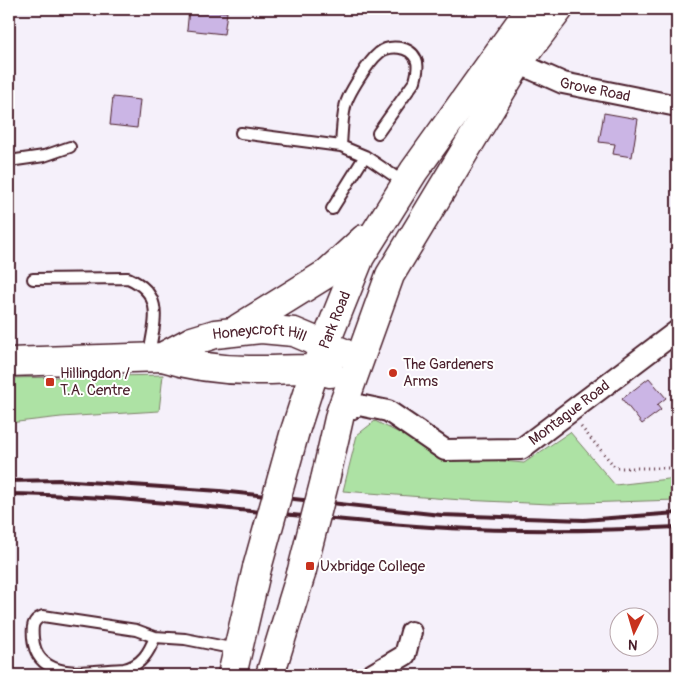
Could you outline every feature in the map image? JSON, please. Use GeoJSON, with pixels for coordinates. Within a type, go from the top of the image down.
{"type":"FeatureCollection","features":[{"type":"Feature","properties":{"kind":"main road","name":"Park Road"},"geometry":{"type":"LineString","coordinates":[[232,675],[257,568],[295,431],[320,357],[360,257],[406,184],[530,9]]}},
{"type":"Feature","properties":{"kind":"main road"},"geometry":{"type":"LineString","coordinates":[[270,675],[301,574],[340,414],[390,275],[518,63],[559,9]]}},
{"type":"Feature","properties":{"kind":"main road"},"geometry":{"type":"LineString","coordinates":[[233,332],[326,274],[382,223]]}},
{"type":"Feature","properties":{"kind":"main road","name":"Honeycroft Hill"},"geometry":{"type":"LineString","coordinates":[[155,358],[192,341],[215,334],[261,328],[294,332],[320,357],[355,369]]}},
{"type":"Feature","properties":{"kind":"main road","name":"Honeycroft Hill"},"geometry":{"type":"LineString","coordinates":[[9,362],[155,358],[194,367],[249,370],[320,357]]}},
{"type":"Feature","properties":{"kind":"street","name":"Grove Road"},"geometry":{"type":"LineString","coordinates":[[518,63],[563,83],[677,106]]}},
{"type":"Feature","properties":{"kind":"street","name":"Montague Road"},"geometry":{"type":"LineString","coordinates":[[340,414],[359,405],[388,411],[446,450],[521,449],[677,331]]}},
{"type":"Feature","properties":{"kind":"street"},"geometry":{"type":"LineString","coordinates":[[371,675],[405,655],[411,632]]}},
{"type":"Feature","properties":{"kind":"lane"},"geometry":{"type":"LineString","coordinates":[[341,146],[345,107],[349,96],[374,57],[388,48],[397,47],[406,50],[417,60],[417,74],[415,81],[378,133]]}},
{"type":"Feature","properties":{"kind":"lane"},"geometry":{"type":"LineString","coordinates":[[241,133],[341,146],[365,156],[406,184]]}},
{"type":"Feature","properties":{"kind":"lane"},"geometry":{"type":"LineString","coordinates":[[9,162],[44,156],[70,147]]}},
{"type":"Feature","properties":{"kind":"lane"},"geometry":{"type":"LineString","coordinates":[[332,209],[365,156]]}},
{"type":"Feature","properties":{"kind":"lane"},"geometry":{"type":"LineString","coordinates":[[33,280],[128,278],[142,284],[152,298],[156,309],[155,358]]}},
{"type":"Feature","properties":{"kind":"lane"},"geometry":{"type":"LineString","coordinates":[[155,637],[149,652],[134,667],[60,671],[44,664],[36,656],[32,635],[33,623],[36,619],[43,616],[136,630],[155,637],[185,639],[237,649]]}},
{"type":"Feature","properties":{"kind":"path"},"geometry":{"type":"LineString","coordinates":[[569,413],[616,468],[677,468]]}},
{"type":"Feature","properties":{"kind":"green space"},"geometry":{"type":"Polygon","coordinates":[[[163,375],[159,411],[61,417],[9,423],[9,378],[163,375]]]}},
{"type":"Feature","properties":{"kind":"green space"},"geometry":{"type":"Polygon","coordinates":[[[375,421],[446,456],[524,463],[570,432],[615,485],[677,478],[677,500],[550,504],[462,500],[343,491],[357,435],[375,421]]]}},
{"type":"Feature","properties":{"kind":"building"},"geometry":{"type":"Polygon","coordinates":[[[189,9],[227,12],[224,34],[187,30],[189,9]]]}},
{"type":"Feature","properties":{"kind":"building"},"geometry":{"type":"Polygon","coordinates":[[[113,97],[140,100],[137,128],[110,125],[113,97]]]}},
{"type":"Feature","properties":{"kind":"building"},"geometry":{"type":"Polygon","coordinates":[[[604,113],[638,119],[632,157],[613,154],[615,144],[599,142],[604,113]]]}},
{"type":"Feature","properties":{"kind":"building"},"geometry":{"type":"Polygon","coordinates":[[[649,378],[666,398],[657,405],[661,410],[642,424],[622,399],[649,378]]]}},
{"type":"Feature","properties":{"kind":"railway"},"geometry":{"type":"LineString","coordinates":[[9,481],[59,480],[220,491],[441,515],[584,520],[677,513]]}},
{"type":"Feature","properties":{"kind":"railway"},"geometry":{"type":"LineString","coordinates":[[9,494],[167,503],[462,529],[554,530],[677,527]]}},
{"type":"Feature","properties":{"kind":"place","name":"The Gardeners Arms"},"geometry":{"type":"Point","coordinates":[393,373]}},
{"type":"Feature","properties":{"kind":"place","name":"Hillingdon / T.A. Centre"},"geometry":{"type":"Point","coordinates":[50,382]}},
{"type":"Feature","properties":{"kind":"place","name":"Uxbridge College"},"geometry":{"type":"Point","coordinates":[310,566]}}]}
